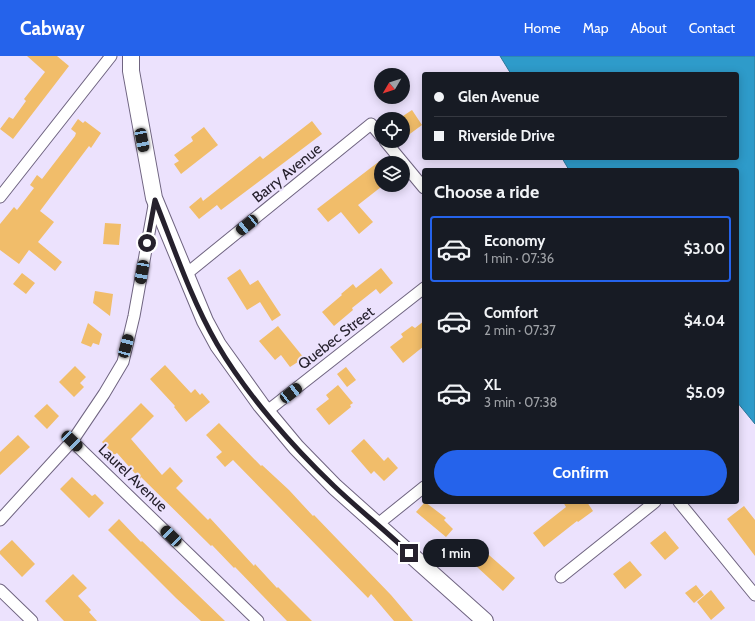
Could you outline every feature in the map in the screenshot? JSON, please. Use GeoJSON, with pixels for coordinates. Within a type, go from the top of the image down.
{"type":"FeatureCollection","features":[{"type":"Feature","properties":{"kind":"main road"},"geometry":{"type":"LineString","coordinates":[[131,56],[131,71],[142,140],[155,200],[205,322],[218,345],[266,412],[296,447],[335,487],[485,621]]}},
{"type":"Feature","properties":{"kind":"street"},"geometry":{"type":"LineString","coordinates":[[0,198],[111,56]]}},
{"type":"Feature","properties":{"kind":"street","name":"Barry Avenue"},"geometry":{"type":"LineString","coordinates":[[185,275],[371,124],[374,128]]}},
{"type":"Feature","properties":{"kind":"street"},"geometry":{"type":"LineString","coordinates":[[391,148],[422,186]]}},
{"type":"Feature","properties":{"kind":"street"},"geometry":{"type":"LineString","coordinates":[[0,520],[72,441],[104,394],[122,362],[134,316],[155,200]]}},
{"type":"Feature","properties":{"kind":"street","name":"Quebec Street"},"geometry":{"type":"LineString","coordinates":[[266,412],[422,290]]}},
{"type":"Feature","properties":{"kind":"street","name":"Laurel Avenue"},"geometry":{"type":"LineString","coordinates":[[72,441],[258,621]]}},
{"type":"Feature","properties":{"kind":"street"},"geometry":{"type":"LineString","coordinates":[[378,524],[422,489]]}},
{"type":"Feature","properties":{"kind":"street"},"geometry":{"type":"LineString","coordinates":[[561,577],[652,504]]}},
{"type":"Feature","properties":{"kind":"street"},"geometry":{"type":"LineString","coordinates":[[681,504],[755,595]]}},
{"type":"Feature","properties":{"kind":"street"},"geometry":{"type":"LineString","coordinates":[[0,590],[32,621]]}},
{"type":"Feature","properties":{"kind":"water"},"geometry":{"type":"Polygon","coordinates":[[[500,56],[755,56],[755,424],[739,404],[739,168],[568,168],[563,160],[739,160],[739,72],[510,72],[500,56]]]}},
{"type":"Feature","properties":{"kind":"building"},"geometry":{"type":"Polygon","coordinates":[[[27,56],[57,56],[69,66],[13,139],[0,129],[9,117],[13,119],[26,101],[24,99],[45,72],[27,56]]]}},
{"type":"Feature","properties":{"kind":"building"},"geometry":{"type":"Polygon","coordinates":[[[412,110],[422,125],[410,134],[410,112],[412,110]]]}},
{"type":"Feature","properties":{"kind":"building"},"geometry":{"type":"Polygon","coordinates":[[[78,119],[83,123],[85,121],[101,133],[91,148],[89,146],[40,211],[54,222],[38,242],[62,262],[55,271],[29,250],[19,264],[0,250],[0,224],[14,207],[17,210],[34,188],[30,185],[37,175],[42,179],[75,136],[76,133],[71,129],[78,119]]]}},
{"type":"Feature","properties":{"kind":"building"},"geometry":{"type":"Polygon","coordinates":[[[312,121],[322,134],[221,210],[217,205],[199,219],[189,207],[201,197],[203,201],[260,156],[263,159],[312,121]]]}},
{"type":"Feature","properties":{"kind":"building"},"geometry":{"type":"Polygon","coordinates":[[[204,127],[218,145],[181,174],[174,164],[179,161],[174,155],[193,141],[191,137],[204,127]]]}},
{"type":"Feature","properties":{"kind":"building"},"geometry":{"type":"Polygon","coordinates":[[[374,165],[375,192],[358,205],[373,222],[359,234],[341,212],[328,222],[317,209],[374,165]]]}},
{"type":"Feature","properties":{"kind":"building"},"geometry":{"type":"Polygon","coordinates":[[[105,223],[121,224],[119,245],[103,244],[105,223]]]}},
{"type":"Feature","properties":{"kind":"building"},"geometry":{"type":"Polygon","coordinates":[[[381,268],[393,283],[380,294],[376,289],[352,308],[353,310],[334,326],[322,312],[353,284],[356,288],[381,268]]]}},
{"type":"Feature","properties":{"kind":"building"},"geometry":{"type":"Polygon","coordinates":[[[240,269],[250,285],[258,280],[281,315],[272,321],[260,302],[247,310],[227,278],[240,269]]]}},
{"type":"Feature","properties":{"kind":"building"},"geometry":{"type":"Polygon","coordinates":[[[22,273],[35,283],[26,294],[13,284],[22,273]]]}},
{"type":"Feature","properties":{"kind":"building"},"geometry":{"type":"Polygon","coordinates":[[[95,291],[113,294],[110,316],[93,303],[95,291]]]}},
{"type":"Feature","properties":{"kind":"building"},"geometry":{"type":"Polygon","coordinates":[[[88,323],[102,334],[99,345],[93,343],[91,347],[81,343],[88,323]]]}},
{"type":"Feature","properties":{"kind":"building"},"geometry":{"type":"Polygon","coordinates":[[[422,323],[422,348],[403,363],[390,347],[403,337],[401,334],[412,326],[415,328],[422,323]]]}},
{"type":"Feature","properties":{"kind":"building"},"geometry":{"type":"Polygon","coordinates":[[[278,326],[304,358],[290,367],[281,355],[275,360],[259,341],[278,326]]]}},
{"type":"Feature","properties":{"kind":"building"},"geometry":{"type":"Polygon","coordinates":[[[165,365],[191,393],[195,389],[200,395],[202,393],[210,402],[186,422],[174,407],[175,406],[150,379],[165,365]]]}},
{"type":"Feature","properties":{"kind":"building"},"geometry":{"type":"Polygon","coordinates":[[[75,366],[86,377],[80,383],[84,387],[74,397],[59,382],[75,366]]]}},
{"type":"Feature","properties":{"kind":"building"},"geometry":{"type":"Polygon","coordinates":[[[346,367],[356,380],[347,387],[337,374],[346,367]]]}},
{"type":"Feature","properties":{"kind":"building"},"geometry":{"type":"Polygon","coordinates":[[[338,385],[353,403],[350,405],[351,407],[329,425],[316,409],[329,399],[326,395],[338,385]]]}},
{"type":"Feature","properties":{"kind":"building"},"geometry":{"type":"Polygon","coordinates":[[[141,403],[154,416],[131,439],[162,475],[170,467],[183,481],[176,488],[208,520],[210,518],[254,566],[255,564],[277,588],[278,587],[312,621],[287,621],[235,567],[234,568],[212,545],[211,546],[141,477],[140,479],[117,453],[114,455],[102,442],[141,403]]]}},
{"type":"Feature","properties":{"kind":"building"},"geometry":{"type":"Polygon","coordinates":[[[47,404],[59,416],[47,429],[34,416],[47,404]]]}},
{"type":"Feature","properties":{"kind":"building"},"geometry":{"type":"Polygon","coordinates":[[[219,423],[261,466],[262,465],[289,490],[313,516],[314,515],[391,595],[413,621],[394,621],[371,594],[368,598],[233,460],[225,467],[216,457],[222,452],[206,435],[219,423]]]}},
{"type":"Feature","properties":{"kind":"building"},"geometry":{"type":"Polygon","coordinates":[[[18,435],[30,447],[0,475],[0,452],[18,435]]]}},
{"type":"Feature","properties":{"kind":"building"},"geometry":{"type":"Polygon","coordinates":[[[364,439],[384,461],[388,457],[398,468],[384,481],[374,471],[371,474],[351,451],[364,439]]]}},
{"type":"Feature","properties":{"kind":"building"},"geometry":{"type":"Polygon","coordinates":[[[72,477],[92,496],[95,494],[104,503],[89,518],[60,489],[72,477]]]}},
{"type":"Feature","properties":{"kind":"building"},"geometry":{"type":"Polygon","coordinates":[[[423,504],[428,504],[446,518],[444,520],[453,529],[446,537],[416,512],[423,504]]]}},
{"type":"Feature","properties":{"kind":"building"},"geometry":{"type":"Polygon","coordinates":[[[564,504],[588,504],[593,511],[578,522],[577,521],[544,547],[533,533],[566,507],[564,504]]]}},
{"type":"Feature","properties":{"kind":"building"},"geometry":{"type":"Polygon","coordinates":[[[744,506],[755,520],[755,556],[727,519],[744,506]]]}},
{"type":"Feature","properties":{"kind":"building"},"geometry":{"type":"Polygon","coordinates":[[[119,519],[141,542],[142,541],[225,621],[201,621],[176,598],[108,530],[119,519]]]}},
{"type":"Feature","properties":{"kind":"building"},"geometry":{"type":"Polygon","coordinates":[[[665,531],[679,548],[665,560],[650,543],[665,531]]]}},
{"type":"Feature","properties":{"kind":"building"},"geometry":{"type":"Polygon","coordinates":[[[12,540],[35,564],[22,577],[0,554],[0,551],[12,540]]]}},
{"type":"Feature","properties":{"kind":"building"},"geometry":{"type":"Polygon","coordinates":[[[473,541],[515,578],[503,591],[462,553],[473,541]]]}},
{"type":"Feature","properties":{"kind":"building"},"geometry":{"type":"Polygon","coordinates":[[[630,561],[642,575],[625,589],[613,574],[630,561]]]}},
{"type":"Feature","properties":{"kind":"building"},"geometry":{"type":"Polygon","coordinates":[[[73,574],[87,588],[78,596],[91,610],[89,612],[97,621],[64,621],[45,601],[73,574]]]}},
{"type":"Feature","properties":{"kind":"building"},"geometry":{"type":"Polygon","coordinates":[[[696,585],[704,595],[694,603],[685,593],[696,585]]]}},
{"type":"Feature","properties":{"kind":"building"},"geometry":{"type":"Polygon","coordinates":[[[711,590],[725,608],[711,620],[697,602],[711,590]]]}},
{"type":"Feature","properties":{"kind":"route"},"geometry":{"type":"LineString","coordinates":[[147,243],[155,200],[205,322],[233,367],[261,405],[296,447],[335,487],[409,553]]}}]}
